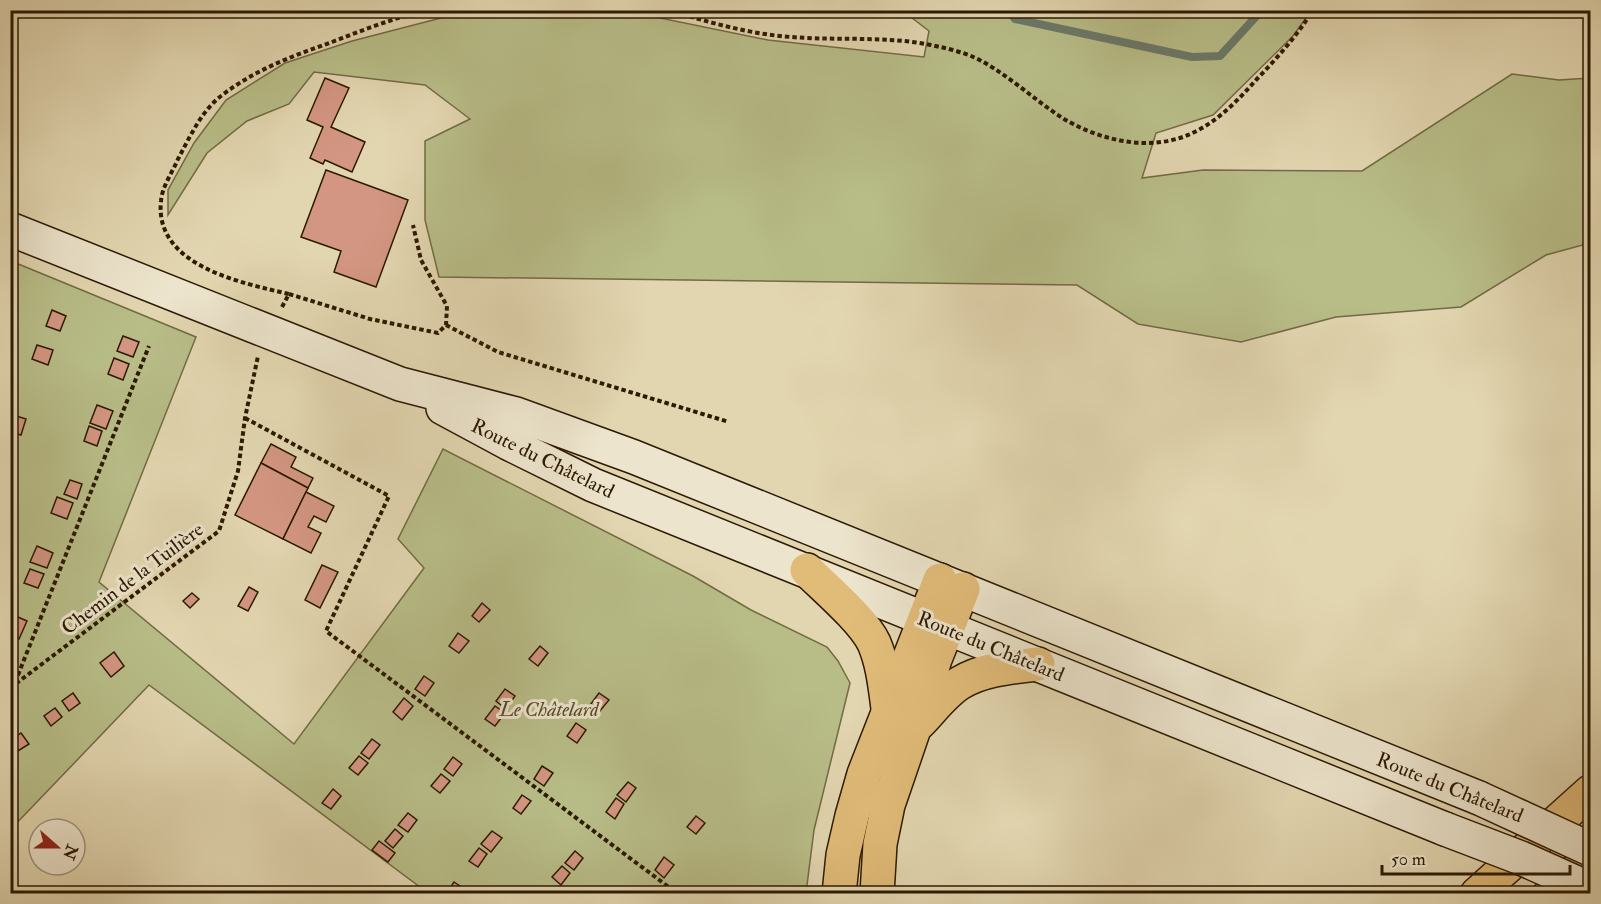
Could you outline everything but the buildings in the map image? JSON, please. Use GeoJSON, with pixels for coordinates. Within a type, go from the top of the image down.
{"type":"FeatureCollection","features":[{"type":"Feature","properties":{"kind":"highway"},"geometry":{"type":"LineString","coordinates":[[807,570],[863,627],[873,641],[902,719],[900,765],[884,821],[877,866],[877,894]]}},
{"type":"Feature","properties":{"kind":"highway"},"geometry":{"type":"LineString","coordinates":[[838,894],[843,855],[864,774],[902,719],[951,585]]}},
{"type":"Feature","properties":{"kind":"highway"},"geometry":{"type":"LineString","coordinates":[[902,719],[978,675],[1000,669],[1038,664]]}},
{"type":"Feature","properties":{"kind":"highway"},"geometry":{"type":"LineString","coordinates":[[1477,894],[1590,792]]}},
{"type":"Feature","properties":{"kind":"highway"},"geometry":{"type":"LineString","coordinates":[[1550,894],[1590,858]]}},
{"type":"Feature","properties":{"kind":"highway"},"geometry":{"type":"LineString","coordinates":[[1570,894],[1590,869]]}},
{"type":"Feature","properties":{"kind":"main road","name":"Route du Châtelard"},"geometry":{"type":"LineString","coordinates":[[10,229],[400,384],[516,414],[570,433],[1479,798],[1590,849]]}},
{"type":"Feature","properties":{"kind":"main road","name":"Route du Châtelard"},"geometry":{"type":"LineString","coordinates":[[400,384],[508,443],[593,485],[1521,858],[1590,890]]}},
{"type":"Feature","properties":{"kind":"path"},"geometry":{"type":"LineString","coordinates":[[412,225],[421,260],[447,306],[446,325],[438,333],[370,319],[289,294],[235,281],[204,267],[185,256],[166,233],[162,224],[160,203],[171,174],[194,128],[212,104],[241,82],[294,56],[383,23],[427,10]]}},
{"type":"Feature","properties":{"kind":"path"},"geometry":{"type":"LineString","coordinates":[[668,10],[719,25],[767,34],[821,39],[875,38],[951,49],[972,56],[988,65],[1039,103],[1084,129],[1128,142],[1149,144],[1183,137],[1201,129],[1220,115],[1275,61],[1314,10]]}},
{"type":"Feature","properties":{"kind":"path","name":"Chemin de la Tuilière"},"geometry":{"type":"LineString","coordinates":[[12,685],[219,531],[238,471],[245,418],[258,352],[289,294]]}},
{"type":"Feature","properties":{"kind":"path"},"geometry":{"type":"LineString","coordinates":[[446,325],[498,351],[729,422]]}},
{"type":"Feature","properties":{"kind":"path"},"geometry":{"type":"LineString","coordinates":[[12,685],[149,346]]}},
{"type":"Feature","properties":{"kind":"path"},"geometry":{"type":"LineString","coordinates":[[245,418],[389,496],[326,631],[678,894]]}},
{"type":"Feature","properties":{"kind":"green space"},"geometry":{"type":"Polygon","coordinates":[[[626,11],[768,40],[924,57],[929,31],[903,11],[1311,11],[1293,36],[1213,115],[1156,133],[1142,178],[1203,170],[1362,171],[1512,74],[1559,80],[1590,78],[1590,243],[1546,255],[1461,307],[1336,317],[1241,342],[1138,324],[1077,285],[439,277],[425,220],[425,141],[470,119],[425,85],[314,72],[289,104],[247,121],[207,153],[168,215],[168,190],[194,143],[226,100],[285,63],[352,41],[464,12],[626,11]]]}},
{"type":"Feature","properties":{"kind":"green space","name":"Le Châtelard"},"geometry":{"type":"Polygon","coordinates":[[[11,261],[196,337],[99,582],[294,744],[424,568],[398,539],[443,449],[693,576],[751,610],[827,647],[850,683],[814,830],[806,893],[428,893],[149,685],[11,829],[11,261]]]}},
{"type":"Feature","properties":{"kind":"waterway"},"geometry":{"type":"LineString","coordinates":[[1008,10],[1015,19],[1192,57],[1220,56],[1262,10]]}}]}
